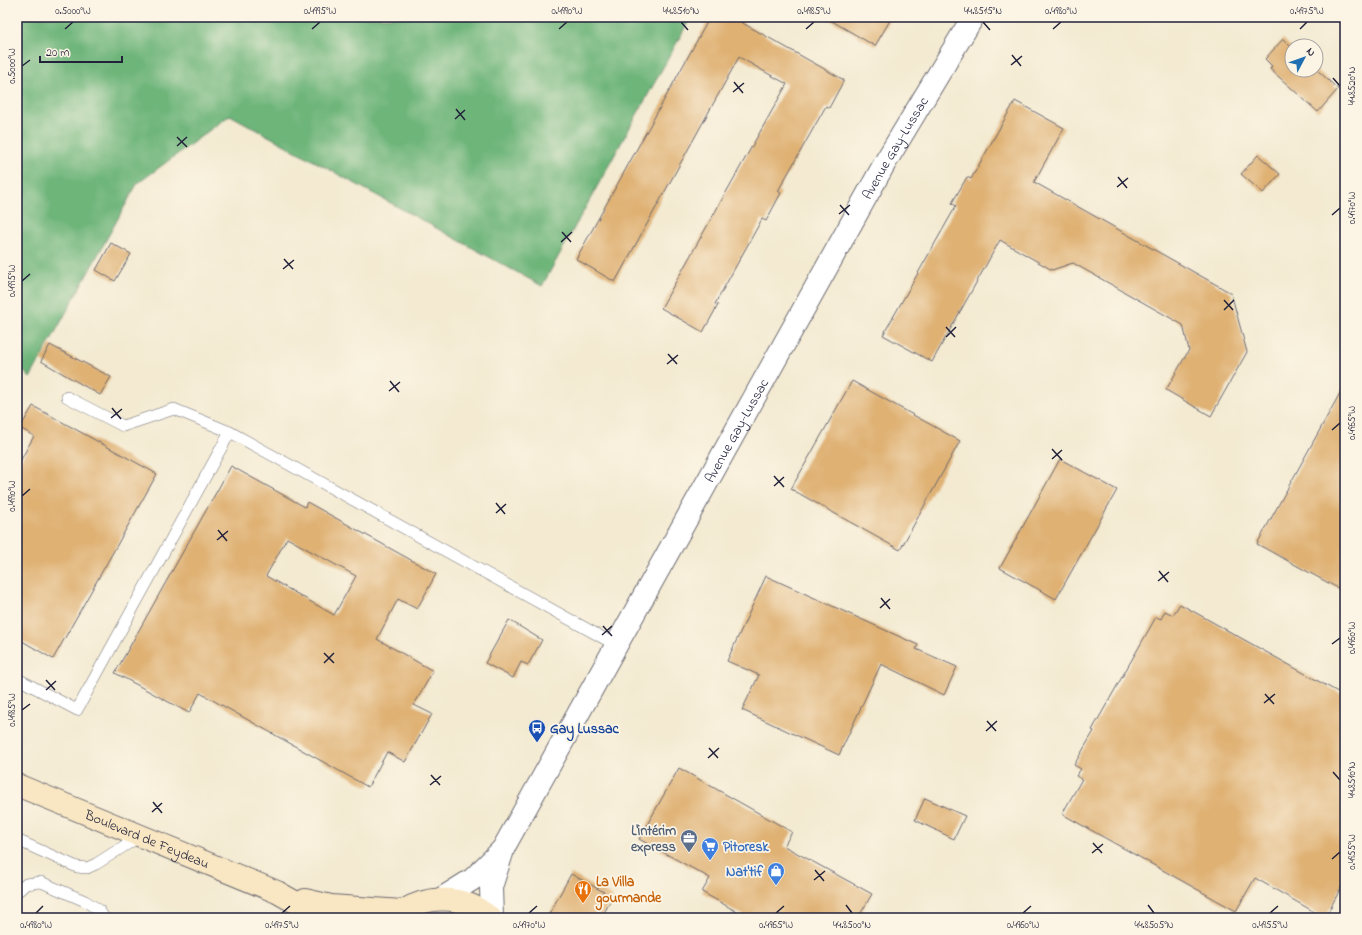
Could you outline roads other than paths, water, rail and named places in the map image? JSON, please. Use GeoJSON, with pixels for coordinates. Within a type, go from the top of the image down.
{"type":"FeatureCollection","features":[{"type":"Feature","properties":{"kind":"main road","name":"Boulevard de Feydeau"},"geometry":{"type":"LineString","coordinates":[[17,785],[277,892],[323,918]]}},
{"type":"Feature","properties":{"kind":"main road","name":"Boulevard de Feydeau"},"geometry":{"type":"LineString","coordinates":[[277,892],[331,906],[397,914]]}},
{"type":"Feature","properties":{"kind":"main road"},"geometry":{"type":"LineString","coordinates":[[397,914],[414,904],[427,900],[441,899],[458,901],[474,906],[492,918]]}},
{"type":"Feature","properties":{"kind":"street","name":"Avenue Gay-Lussac"},"geometry":{"type":"LineString","coordinates":[[492,918],[491,888],[504,847],[886,161],[973,17]]}},
{"type":"Feature","properties":{"kind":"street","name":"Avenue Gay-Lussac"},"geometry":{"type":"LineString","coordinates":[[441,899],[473,879],[504,847]]}},
{"type":"Feature","properties":{"kind":"lane"},"geometry":{"type":"LineString","coordinates":[[67,397],[123,426],[174,409],[230,432],[616,644]]}},
{"type":"Feature","properties":{"kind":"lane"},"geometry":{"type":"LineString","coordinates":[[22,681],[77,710],[230,432]]}},
{"type":"Feature","properties":{"kind":"lane"},"geometry":{"type":"LineString","coordinates":[[17,840],[77,867],[87,868],[96,864],[140,836]]}},
{"type":"Feature","properties":{"kind":"lane"},"geometry":{"type":"LineString","coordinates":[[17,892],[22,882],[41,882],[79,898],[99,910],[104,918]]}},
{"type":"Feature","properties":{"kind":"place","name":"Gay Lussac"},"geometry":{"type":"Point","coordinates":[537,743]}},
{"type":"Feature","properties":{"kind":"place","name":"L'intérim express"},"geometry":{"type":"Point","coordinates":[689,853]}},
{"type":"Feature","properties":{"kind":"place","name":"Pitoresk"},"geometry":{"type":"Point","coordinates":[710,861]}},
{"type":"Feature","properties":{"kind":"place","name":"Nat'tif"},"geometry":{"type":"Point","coordinates":[776,886]}},
{"type":"Feature","properties":{"kind":"place","name":"La Villa gourmande"},"geometry":{"type":"Point","coordinates":[583,904]}}]}
